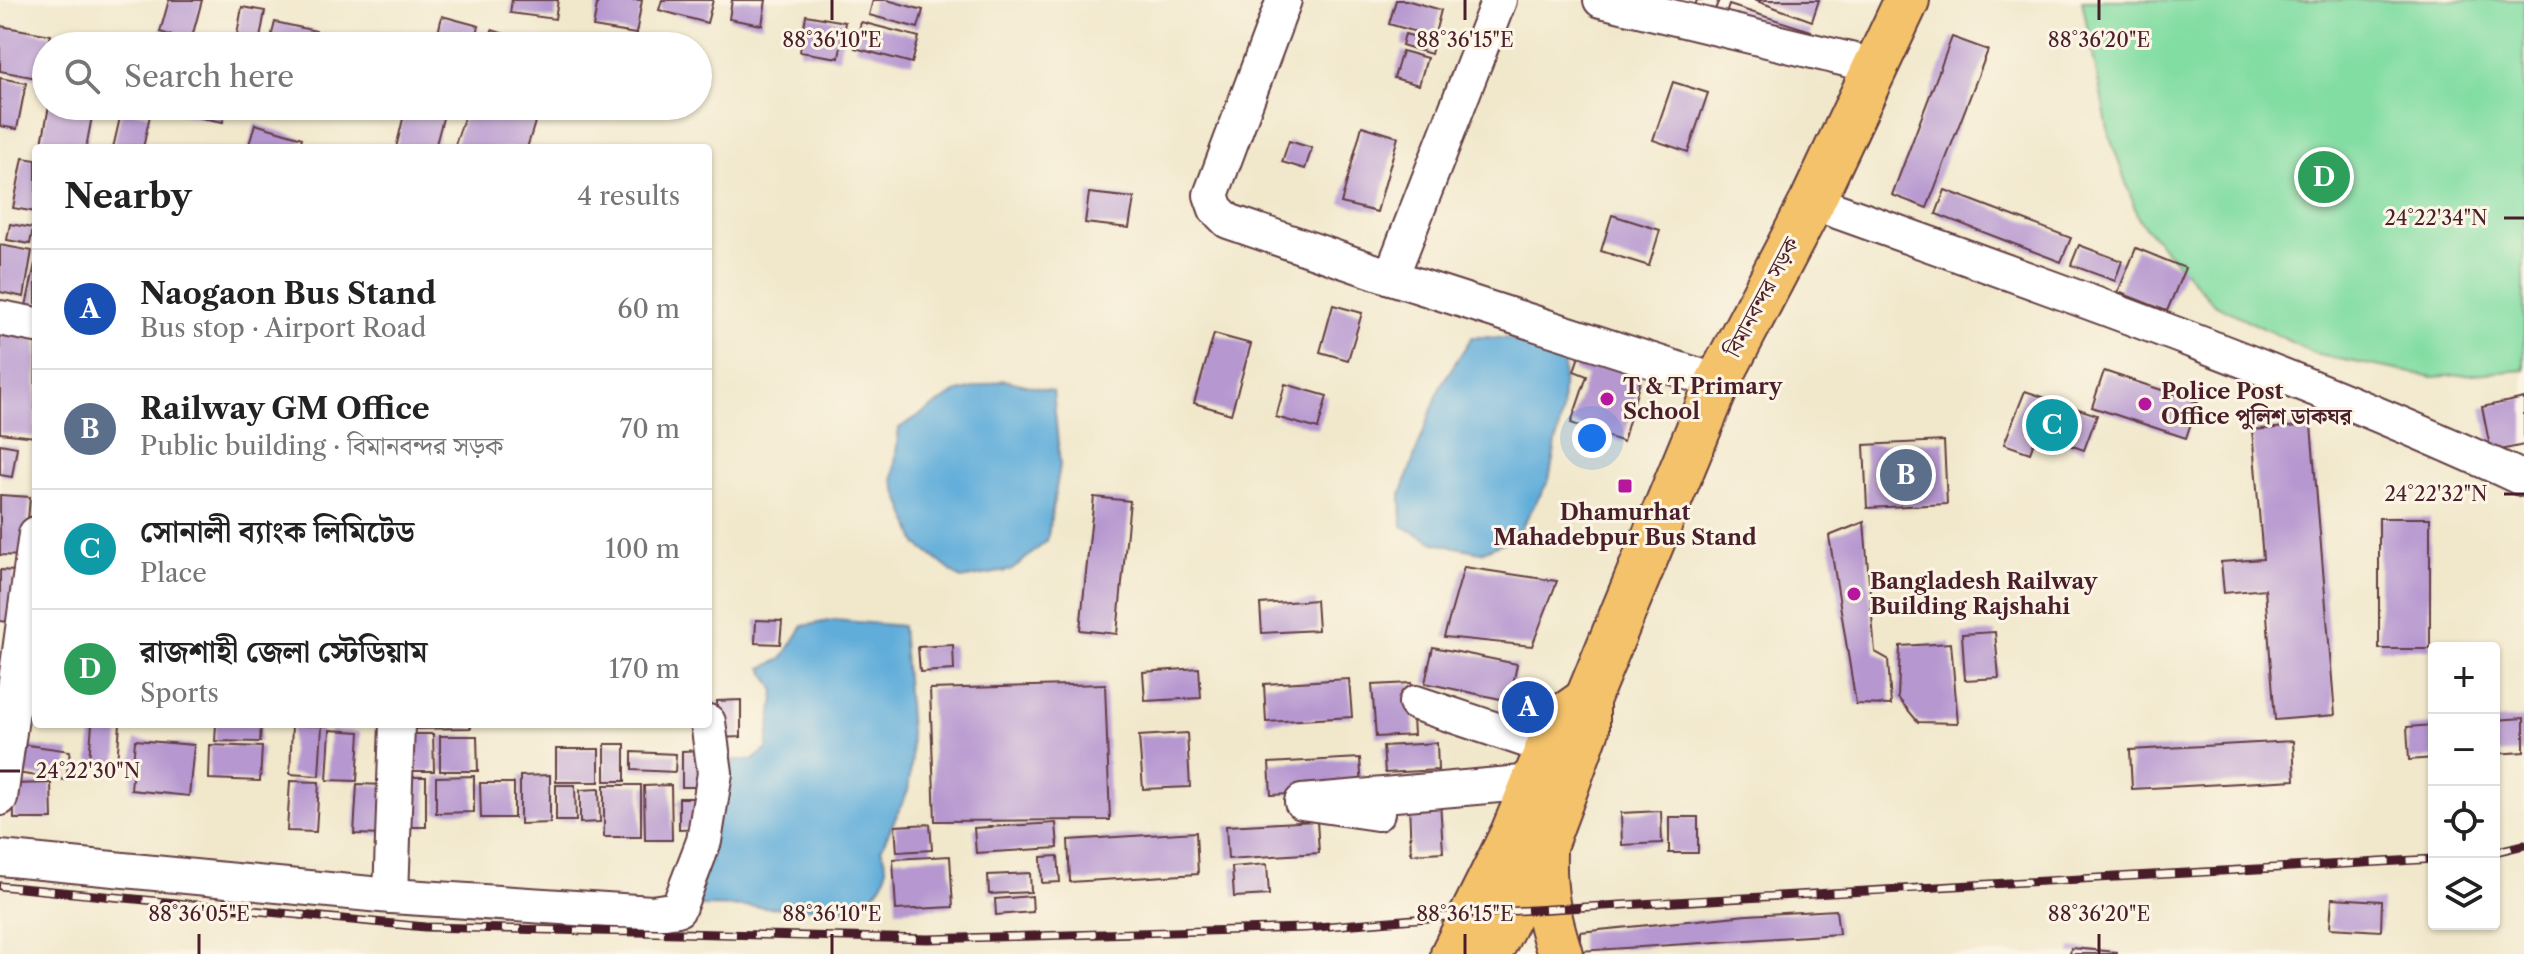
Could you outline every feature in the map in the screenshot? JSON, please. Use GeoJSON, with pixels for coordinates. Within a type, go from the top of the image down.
{"type":"FeatureCollection","features":[{"type":"Feature","properties":{"kind":"main road","name":"বিমানবন্দর সড়ক"},"geometry":{"type":"LineString","coordinates":[[1556,769],[1560,719],[1587,700],[1718,382],[1812,202],[1907,0]]}},
{"type":"Feature","properties":{"kind":"main road"},"geometry":{"type":"LineString","coordinates":[[1556,769],[1544,846],[1543,884],[1546,910],[1560,954]]}},
{"type":"Feature","properties":{"kind":"main road"},"geometry":{"type":"LineString","coordinates":[[1453,954],[1513,833],[1556,769]]}},
{"type":"Feature","properties":{"kind":"main road"},"geometry":{"type":"LineString","coordinates":[[1489,954],[1544,846]]}},
{"type":"Feature","properties":{"kind":"street"},"geometry":{"type":"LineString","coordinates":[[1284,0],[1211,195],[1216,209],[1228,221],[1718,382]]}},
{"type":"Feature","properties":{"kind":"street"},"geometry":{"type":"LineString","coordinates":[[1391,277],[1499,0]]}},
{"type":"Feature","properties":{"kind":"street"},"geometry":{"type":"LineString","coordinates":[[1601,0],[1875,66]]}},
{"type":"Feature","properties":{"kind":"street"},"geometry":{"type":"LineString","coordinates":[[1812,202],[2138,320],[2427,434],[2524,479]]}},
{"type":"Feature","properties":{"kind":"street"},"geometry":{"type":"LineString","coordinates":[[0,318],[32,324]]}},
{"type":"Feature","properties":{"kind":"street"},"geometry":{"type":"LineString","coordinates":[[0,798],[32,563]]}},
{"type":"Feature","properties":{"kind":"street"},"geometry":{"type":"LineString","coordinates":[[1416,703],[1556,769]]}},
{"type":"Feature","properties":{"kind":"street"},"geometry":{"type":"LineString","coordinates":[[391,896],[397,728]]}},
{"type":"Feature","properties":{"kind":"street"},"geometry":{"type":"LineString","coordinates":[[0,858],[391,896],[652,913],[678,909],[704,841],[715,773],[709,728]]}},
{"type":"Feature","properties":{"kind":"street"},"geometry":{"type":"LineString","coordinates":[[1377,813],[1302,802],[1556,769]]}},
{"type":"Feature","properties":{"kind":"green space"},"geometry":{"type":"Polygon","coordinates":[[[2082,0],[2524,0],[2524,370],[2433,377],[2318,355],[2214,304],[2139,220],[2109,134],[2082,0]]]}},
{"type":"Feature","properties":{"kind":"water"},"geometry":{"type":"Polygon","coordinates":[[[1472,337],[1532,344],[1564,363],[1562,412],[1549,480],[1515,538],[1481,552],[1435,543],[1402,526],[1401,495],[1416,452],[1441,385],[1472,337]]]}},
{"type":"Feature","properties":{"kind":"water"},"geometry":{"type":"Polygon","coordinates":[[[1004,380],[1053,391],[1060,465],[1047,541],[1012,570],[961,579],[917,544],[893,480],[899,428],[955,393],[1004,380]]]}},
{"type":"Feature","properties":{"kind":"water"},"geometry":{"type":"Polygon","coordinates":[[[834,620],[902,626],[912,757],[908,791],[881,849],[886,868],[883,882],[859,909],[701,906],[699,894],[726,760],[753,760],[767,749],[775,691],[762,668],[782,659],[803,626],[834,620]]]}},
{"type":"Feature","properties":{"kind":"building"},"geometry":{"type":"Polygon","coordinates":[[[169,0],[202,0],[193,32],[160,32],[169,0]]]}},
{"type":"Feature","properties":{"kind":"building"},"geometry":{"type":"Polygon","coordinates":[[[512,0],[558,0],[555,19],[510,13],[512,0]]]}},
{"type":"Feature","properties":{"kind":"building"},"geometry":{"type":"Polygon","coordinates":[[[598,0],[642,0],[636,32],[593,27],[598,0]]]}},
{"type":"Feature","properties":{"kind":"building"},"geometry":{"type":"Polygon","coordinates":[[[662,0],[713,0],[707,23],[659,10],[662,0]]]}},
{"type":"Feature","properties":{"kind":"building"},"geometry":{"type":"Polygon","coordinates":[[[732,0],[766,0],[762,25],[729,19],[732,0]]]}},
{"type":"Feature","properties":{"kind":"building"},"geometry":{"type":"Polygon","coordinates":[[[873,0],[887,0],[923,10],[918,28],[869,15],[873,0]]]}},
{"type":"Feature","properties":{"kind":"building"},"geometry":{"type":"Polygon","coordinates":[[[1396,0],[1441,10],[1434,37],[1389,24],[1396,0]]]}},
{"type":"Feature","properties":{"kind":"building"},"geometry":{"type":"Polygon","coordinates":[[[1697,0],[1719,0],[1709,24],[1691,17],[1697,0]]]}},
{"type":"Feature","properties":{"kind":"building"},"geometry":{"type":"Polygon","coordinates":[[[1754,0],[1819,0],[1812,21],[1754,0]]]}},
{"type":"Feature","properties":{"kind":"building"},"geometry":{"type":"Polygon","coordinates":[[[1729,5],[1811,31],[1804,52],[1722,26],[1729,5]]]}},
{"type":"Feature","properties":{"kind":"building"},"geometry":{"type":"Polygon","coordinates":[[[242,7],[265,11],[261,32],[237,32],[242,7]]]}},
{"type":"Feature","properties":{"kind":"building"},"geometry":{"type":"Polygon","coordinates":[[[806,15],[845,22],[839,58],[800,52],[806,15]]]}},
{"type":"Feature","properties":{"kind":"building"},"geometry":{"type":"Polygon","coordinates":[[[442,16],[479,26],[478,32],[438,32],[442,16]]]}},
{"type":"Feature","properties":{"kind":"building"},"geometry":{"type":"Polygon","coordinates":[[[275,22],[316,31],[316,32],[272,32],[275,22]]]}},
{"type":"Feature","properties":{"kind":"building"},"geometry":{"type":"Polygon","coordinates":[[[861,22],[919,37],[912,63],[855,48],[861,22]]]}},
{"type":"Feature","properties":{"kind":"building"},"geometry":{"type":"Polygon","coordinates":[[[0,26],[34,32],[32,77],[0,71],[0,26]]]}},
{"type":"Feature","properties":{"kind":"building"},"geometry":{"type":"Polygon","coordinates":[[[1405,34],[1434,42],[1431,54],[1402,45],[1405,34]]]}},
{"type":"Feature","properties":{"kind":"building"},"geometry":{"type":"Polygon","coordinates":[[[1952,37],[1988,50],[1927,208],[1892,195],[1952,37]]]}},
{"type":"Feature","properties":{"kind":"building"},"geometry":{"type":"Polygon","coordinates":[[[1402,51],[1427,58],[1419,85],[1394,78],[1402,51]]]}},
{"type":"Feature","properties":{"kind":"building"},"geometry":{"type":"Polygon","coordinates":[[[0,78],[26,83],[17,129],[0,126],[0,78]]]}},
{"type":"Feature","properties":{"kind":"building"},"geometry":{"type":"Polygon","coordinates":[[[1673,82],[1708,93],[1688,152],[1653,140],[1673,82]]]}},
{"type":"Feature","properties":{"kind":"building"},"geometry":{"type":"Polygon","coordinates":[[[46,120],[91,120],[87,144],[42,143],[46,120]]]}},
{"type":"Feature","properties":{"kind":"building"},"geometry":{"type":"Polygon","coordinates":[[[119,120],[149,120],[144,144],[114,144],[119,120]]]}},
{"type":"Feature","properties":{"kind":"building"},"geometry":{"type":"Polygon","coordinates":[[[403,120],[443,120],[436,144],[397,144],[403,120]]]}},
{"type":"Feature","properties":{"kind":"building"},"geometry":{"type":"Polygon","coordinates":[[[463,120],[536,120],[528,144],[455,144],[463,120]]]}},
{"type":"Feature","properties":{"kind":"building"},"geometry":{"type":"Polygon","coordinates":[[[255,124],[302,138],[300,144],[249,144],[255,124]]]}},
{"type":"Feature","properties":{"kind":"building"},"geometry":{"type":"Polygon","coordinates":[[[1362,126],[1398,137],[1377,212],[1341,203],[1362,126]]]}},
{"type":"Feature","properties":{"kind":"building"},"geometry":{"type":"Polygon","coordinates":[[[1289,141],[1312,148],[1305,169],[1282,162],[1289,141]]]}},
{"type":"Feature","properties":{"kind":"building"},"geometry":{"type":"Polygon","coordinates":[[[23,158],[32,159],[32,211],[13,208],[23,158]]]}},
{"type":"Feature","properties":{"kind":"building"},"geometry":{"type":"Polygon","coordinates":[[[1945,190],[2071,238],[2061,262],[1936,214],[1945,190]]]}},
{"type":"Feature","properties":{"kind":"building"},"geometry":{"type":"Polygon","coordinates":[[[1089,193],[1134,198],[1129,228],[1085,223],[1089,193]]]}},
{"type":"Feature","properties":{"kind":"building"},"geometry":{"type":"Polygon","coordinates":[[[1612,215],[1660,230],[1649,266],[1601,251],[1612,215]]]}},
{"type":"Feature","properties":{"kind":"building"},"geometry":{"type":"Polygon","coordinates":[[[10,224],[32,228],[30,244],[7,240],[10,224]]]}},
{"type":"Feature","properties":{"kind":"building"},"geometry":{"type":"Polygon","coordinates":[[[0,245],[32,251],[24,297],[0,292],[0,245]]]}},
{"type":"Feature","properties":{"kind":"building"},"geometry":{"type":"Polygon","coordinates":[[[2079,245],[2122,261],[2115,281],[2071,265],[2079,245]]]}},
{"type":"Feature","properties":{"kind":"building"},"geometry":{"type":"Polygon","coordinates":[[[2136,248],[2185,268],[2167,311],[2118,292],[2136,248]]]}},
{"type":"Feature","properties":{"kind":"building"},"geometry":{"type":"Polygon","coordinates":[[[32,278],[32,307],[26,306],[32,278]]]}},
{"type":"Feature","properties":{"kind":"building"},"geometry":{"type":"Polygon","coordinates":[[[1333,305],[1362,313],[1348,360],[1320,352],[1333,305]]]}},
{"type":"Feature","properties":{"kind":"building"},"geometry":{"type":"Polygon","coordinates":[[[0,328],[32,339],[32,437],[0,433],[0,328]]]}},
{"type":"Feature","properties":{"kind":"building"},"geometry":{"type":"Polygon","coordinates":[[[1214,334],[1251,344],[1231,414],[1194,403],[1214,334]]]}},
{"type":"Feature","properties":{"kind":"building","name":"T & T Primary School"},"geometry":{"type":"Polygon","coordinates":[[[1581,350],[1643,371],[1623,442],[1571,423],[1587,376],[1574,371],[1581,350]]]}},
{"type":"Feature","properties":{"kind":"building","name":"Police Post Office পুলিশ ডাকঘর"},"geometry":{"type":"Polygon","coordinates":[[[2104,371],[2198,402],[2186,438],[2092,407],[2104,371]]]}},
{"type":"Feature","properties":{"kind":"building"},"geometry":{"type":"Polygon","coordinates":[[[1285,384],[1327,396],[1318,429],[1276,417],[1285,384]]]}},
{"type":"Feature","properties":{"kind":"building"},"geometry":{"type":"Polygon","coordinates":[[[2025,391],[2097,415],[2084,450],[2037,434],[2030,453],[2004,444],[2025,391]]]}},
{"type":"Feature","properties":{"kind":"building"},"geometry":{"type":"Polygon","coordinates":[[[2524,398],[2524,445],[2491,452],[2482,407],[2524,398]]]}},
{"type":"Feature","properties":{"kind":"building"},"geometry":{"type":"Polygon","coordinates":[[[2311,425],[2335,715],[2275,720],[2265,589],[2224,593],[2221,562],[2263,559],[2252,430],[2311,425]]]}},
{"type":"Feature","properties":{"kind":"building"},"geometry":{"type":"Polygon","coordinates":[[[1944,441],[1947,504],[1867,508],[1864,445],[1944,441]]]}},
{"type":"Feature","properties":{"kind":"building"},"geometry":{"type":"Polygon","coordinates":[[[0,444],[17,447],[12,477],[0,475],[0,444]]]}},
{"type":"Feature","properties":{"kind":"building"},"geometry":{"type":"Polygon","coordinates":[[[0,495],[30,497],[25,556],[0,555],[0,495]]]}},
{"type":"Feature","properties":{"kind":"building"},"geometry":{"type":"Polygon","coordinates":[[[1094,497],[1130,501],[1117,634],[1080,630],[1094,497]]]}},
{"type":"Feature","properties":{"kind":"building"},"geometry":{"type":"Polygon","coordinates":[[[2379,518],[2430,518],[2428,649],[2379,649],[2379,518]]]}},
{"type":"Feature","properties":{"kind":"building","name":"Bangladesh Railway Building Rajshahi"},"geometry":{"type":"Polygon","coordinates":[[[1864,522],[1875,652],[1888,659],[1891,705],[1856,704],[1829,536],[1864,522]]]}},
{"type":"Feature","properties":{"kind":"building"},"geometry":{"type":"Polygon","coordinates":[[[1464,567],[1557,581],[1532,646],[1444,637],[1464,567]]]}},
{"type":"Feature","properties":{"kind":"building"},"geometry":{"type":"Polygon","coordinates":[[[0,570],[14,571],[11,622],[0,621],[0,570]]]}},
{"type":"Feature","properties":{"kind":"building"},"geometry":{"type":"Polygon","coordinates":[[[1316,600],[1318,630],[1262,633],[1260,604],[1316,600]]]}},
{"type":"Feature","properties":{"kind":"building"},"geometry":{"type":"Polygon","coordinates":[[[756,620],[782,621],[780,644],[755,643],[756,620]]]}},
{"type":"Feature","properties":{"kind":"building"},"geometry":{"type":"Polygon","coordinates":[[[1995,632],[1999,678],[1965,680],[1962,634],[1995,632]]]}},
{"type":"Feature","properties":{"kind":"building"},"geometry":{"type":"Polygon","coordinates":[[[1951,643],[1958,723],[1918,722],[1898,698],[1900,646],[1951,643]]]}},
{"type":"Feature","properties":{"kind":"building"},"geometry":{"type":"Polygon","coordinates":[[[953,645],[954,670],[920,672],[918,647],[953,645]]]}},
{"type":"Feature","properties":{"kind":"building"},"geometry":{"type":"Polygon","coordinates":[[[1433,647],[1517,664],[1510,701],[1425,683],[1433,647]]]}},
{"type":"Feature","properties":{"kind":"building"},"geometry":{"type":"Polygon","coordinates":[[[1199,668],[1201,698],[1145,701],[1143,672],[1199,668]]]}},
{"type":"Feature","properties":{"kind":"building"},"geometry":{"type":"Polygon","coordinates":[[[1349,679],[1352,717],[1266,722],[1264,684],[1349,679]]]}},
{"type":"Feature","properties":{"kind":"building"},"geometry":{"type":"Polygon","coordinates":[[[1411,683],[1414,735],[1376,737],[1372,685],[1411,683]]]}},
{"type":"Feature","properties":{"kind":"building"},"geometry":{"type":"Polygon","coordinates":[[[1105,684],[1110,820],[935,821],[930,689],[1105,684]]]}},
{"type":"Feature","properties":{"kind":"building"},"geometry":{"type":"Polygon","coordinates":[[[741,700],[741,737],[717,738],[717,701],[741,700]]]}},
{"type":"Feature","properties":{"kind":"building"},"geometry":{"type":"Polygon","coordinates":[[[2524,718],[2524,752],[2500,754],[2500,720],[2524,718]]]}},
{"type":"Feature","properties":{"kind":"building"},"geometry":{"type":"Polygon","coordinates":[[[2428,725],[2428,758],[2409,760],[2407,727],[2428,725]]]}},
{"type":"Feature","properties":{"kind":"building"},"geometry":{"type":"Polygon","coordinates":[[[92,728],[120,728],[117,763],[89,761],[92,728]]]}},
{"type":"Feature","properties":{"kind":"building"},"geometry":{"type":"Polygon","coordinates":[[[216,728],[261,728],[260,742],[215,741],[216,728]]]}},
{"type":"Feature","properties":{"kind":"building"},"geometry":{"type":"Polygon","coordinates":[[[292,728],[322,728],[319,776],[290,774],[292,728]]]}},
{"type":"Feature","properties":{"kind":"building"},"geometry":{"type":"Polygon","coordinates":[[[330,730],[360,732],[357,781],[327,780],[330,730]]]}},
{"type":"Feature","properties":{"kind":"building"},"geometry":{"type":"Polygon","coordinates":[[[1187,733],[1190,787],[1143,789],[1139,736],[1187,733]]]}},
{"type":"Feature","properties":{"kind":"building"},"geometry":{"type":"Polygon","coordinates":[[[399,734],[433,734],[434,771],[399,771],[399,734]]]}},
{"type":"Feature","properties":{"kind":"building"},"geometry":{"type":"Polygon","coordinates":[[[440,736],[477,736],[478,771],[440,771],[440,736]]]}},
{"type":"Feature","properties":{"kind":"building"},"geometry":{"type":"Polygon","coordinates":[[[135,740],[194,745],[189,796],[131,790],[135,740]]]}},
{"type":"Feature","properties":{"kind":"building"},"geometry":{"type":"Polygon","coordinates":[[[2293,741],[2295,780],[2132,789],[2130,750],[2293,741]]]}},
{"type":"Feature","properties":{"kind":"building"},"geometry":{"type":"Polygon","coordinates":[[[1437,743],[1438,770],[1385,773],[1383,746],[1437,743]]]}},
{"type":"Feature","properties":{"kind":"building"},"geometry":{"type":"Polygon","coordinates":[[[21,744],[70,751],[66,780],[16,773],[21,744]]]}},
{"type":"Feature","properties":{"kind":"building"},"geometry":{"type":"Polygon","coordinates":[[[605,744],[625,744],[625,781],[605,781],[605,744]]]}},
{"type":"Feature","properties":{"kind":"building"},"geometry":{"type":"Polygon","coordinates":[[[210,745],[262,747],[260,781],[209,779],[210,745]]]}},
{"type":"Feature","properties":{"kind":"building"},"geometry":{"type":"Polygon","coordinates":[[[556,749],[599,749],[599,782],[556,782],[556,749]]]}},
{"type":"Feature","properties":{"kind":"building"},"geometry":{"type":"Polygon","coordinates":[[[705,750],[706,787],[682,787],[682,751],[705,750]]]}},
{"type":"Feature","properties":{"kind":"building"},"geometry":{"type":"Polygon","coordinates":[[[632,752],[676,754],[675,772],[632,770],[632,752]]]}},
{"type":"Feature","properties":{"kind":"building"},"geometry":{"type":"Polygon","coordinates":[[[1360,758],[1362,790],[1271,795],[1269,763],[1360,758]]]}},
{"type":"Feature","properties":{"kind":"building"},"geometry":{"type":"Polygon","coordinates":[[[550,775],[550,823],[520,824],[520,776],[550,775]]]}},
{"type":"Feature","properties":{"kind":"building"},"geometry":{"type":"Polygon","coordinates":[[[474,776],[474,812],[436,813],[436,777],[474,776]]]}},
{"type":"Feature","properties":{"kind":"building"},"geometry":{"type":"Polygon","coordinates":[[[396,777],[426,777],[426,827],[397,827],[396,777]]]}},
{"type":"Feature","properties":{"kind":"building"},"geometry":{"type":"Polygon","coordinates":[[[290,781],[319,782],[316,832],[287,831],[290,781]]]}},
{"type":"Feature","properties":{"kind":"building"},"geometry":{"type":"Polygon","coordinates":[[[51,783],[52,819],[14,819],[13,784],[51,783]]]}},
{"type":"Feature","properties":{"kind":"building"},"geometry":{"type":"Polygon","coordinates":[[[480,783],[514,783],[514,818],[481,818],[480,783]]]}},
{"type":"Feature","properties":{"kind":"building"},"geometry":{"type":"Polygon","coordinates":[[[357,784],[386,785],[384,835],[354,834],[357,784]]]}},
{"type":"Feature","properties":{"kind":"building"},"geometry":{"type":"Polygon","coordinates":[[[556,785],[575,785],[576,821],[556,821],[556,785]]]}},
{"type":"Feature","properties":{"kind":"building"},"geometry":{"type":"Polygon","coordinates":[[[604,785],[641,785],[641,837],[604,837],[604,785]]]}},
{"type":"Feature","properties":{"kind":"building"},"geometry":{"type":"Polygon","coordinates":[[[671,785],[672,840],[645,840],[644,786],[671,785]]]}},
{"type":"Feature","properties":{"kind":"building"},"geometry":{"type":"Polygon","coordinates":[[[599,789],[600,822],[580,823],[580,790],[599,789]]]}},
{"type":"Feature","properties":{"kind":"building"},"geometry":{"type":"Polygon","coordinates":[[[679,798],[704,798],[704,828],[679,829],[679,798]]]}},
{"type":"Feature","properties":{"kind":"building"},"geometry":{"type":"Polygon","coordinates":[[[1440,800],[1443,852],[1411,854],[1409,802],[1440,800]]]}},
{"type":"Feature","properties":{"kind":"building"},"geometry":{"type":"Polygon","coordinates":[[[1661,811],[1662,843],[1622,845],[1621,813],[1661,811]]]}},
{"type":"Feature","properties":{"kind":"building"},"geometry":{"type":"Polygon","coordinates":[[[1669,817],[1698,817],[1698,853],[1669,853],[1669,817]]]}},
{"type":"Feature","properties":{"kind":"building"},"geometry":{"type":"Polygon","coordinates":[[[1317,821],[1319,853],[1228,859],[1226,826],[1317,821]]]}},
{"type":"Feature","properties":{"kind":"building"},"geometry":{"type":"Polygon","coordinates":[[[1056,823],[1058,848],[976,853],[974,828],[1056,823]]]}},
{"type":"Feature","properties":{"kind":"building"},"geometry":{"type":"Polygon","coordinates":[[[930,824],[932,850],[897,852],[895,826],[930,824]]]}},
{"type":"Feature","properties":{"kind":"building"},"geometry":{"type":"Polygon","coordinates":[[[1196,832],[1198,874],[1070,882],[1068,840],[1196,832]]]}},
{"type":"Feature","properties":{"kind":"building"},"geometry":{"type":"Polygon","coordinates":[[[950,856],[953,907],[896,910],[893,859],[950,856]]]}},
{"type":"Feature","properties":{"kind":"building"},"geometry":{"type":"Polygon","coordinates":[[[1058,856],[1060,882],[1042,883],[1041,857],[1058,856]]]}},
{"type":"Feature","properties":{"kind":"building"},"geometry":{"type":"Polygon","coordinates":[[[1267,864],[1269,895],[1234,897],[1232,867],[1267,864]]]}},
{"type":"Feature","properties":{"kind":"building"},"geometry":{"type":"Polygon","coordinates":[[[1030,873],[1031,892],[989,894],[988,875],[1030,873]]]}},
{"type":"Feature","properties":{"kind":"building"},"geometry":{"type":"Polygon","coordinates":[[[1032,896],[1033,912],[996,915],[995,899],[1032,896]]]}},
{"type":"Feature","properties":{"kind":"building"},"geometry":{"type":"Polygon","coordinates":[[[2332,898],[2382,901],[2381,931],[2330,928],[2332,898]]]}},
{"type":"Feature","properties":{"kind":"building"},"geometry":{"type":"Polygon","coordinates":[[[1836,910],[1839,934],[1580,951],[1580,932],[1747,915],[1836,910]]]}},
{"type":"Feature","properties":{"kind":"building"},"geometry":{"type":"Polygon","coordinates":[[[2071,948],[2117,952],[2117,954],[2070,954],[2071,948]]]}},
{"type":"Feature","properties":{"kind":"railway"},"geometry":{"type":"LineString","coordinates":[[2500,851],[2524,845]]}},
{"type":"Feature","properties":{"kind":"railway"},"geometry":{"type":"LineString","coordinates":[[0,886],[425,927],[928,939],[1305,928],[1513,911],[2428,859]]}},
{"type":"Feature","properties":{"kind":"place","name":"রাজশাহী জেলা স্টেডিয়াম"},"geometry":{"type":"Point","coordinates":[2324,177]}},
{"type":"Feature","properties":{"kind":"place","name":"T & T Primary School"},"geometry":{"type":"Point","coordinates":[1607,399]}},
{"type":"Feature","properties":{"kind":"place","name":"Police Post Office পুলিশ ডাকঘর"},"geometry":{"type":"Point","coordinates":[2145,404]}},
{"type":"Feature","properties":{"kind":"place","name":"সোনালী ব্যাংক লিমিটেড"},"geometry":{"type":"Point","coordinates":[2052,425]}},
{"type":"Feature","properties":{"kind":"place","name":"Railway GM Office"},"geometry":{"type":"Point","coordinates":[1906,475]}},
{"type":"Feature","properties":{"kind":"place","name":"Dhamurhat Mahadebpur Bus Stand"},"geometry":{"type":"Point","coordinates":[1625,486]}},
{"type":"Feature","properties":{"kind":"place","name":"Bangladesh Railway Building Rajshahi"},"geometry":{"type":"Point","coordinates":[1854,594]}},
{"type":"Feature","properties":{"kind":"place","name":"Naogaon Bus Stand"},"geometry":{"type":"Point","coordinates":[1528,707]}}]}
